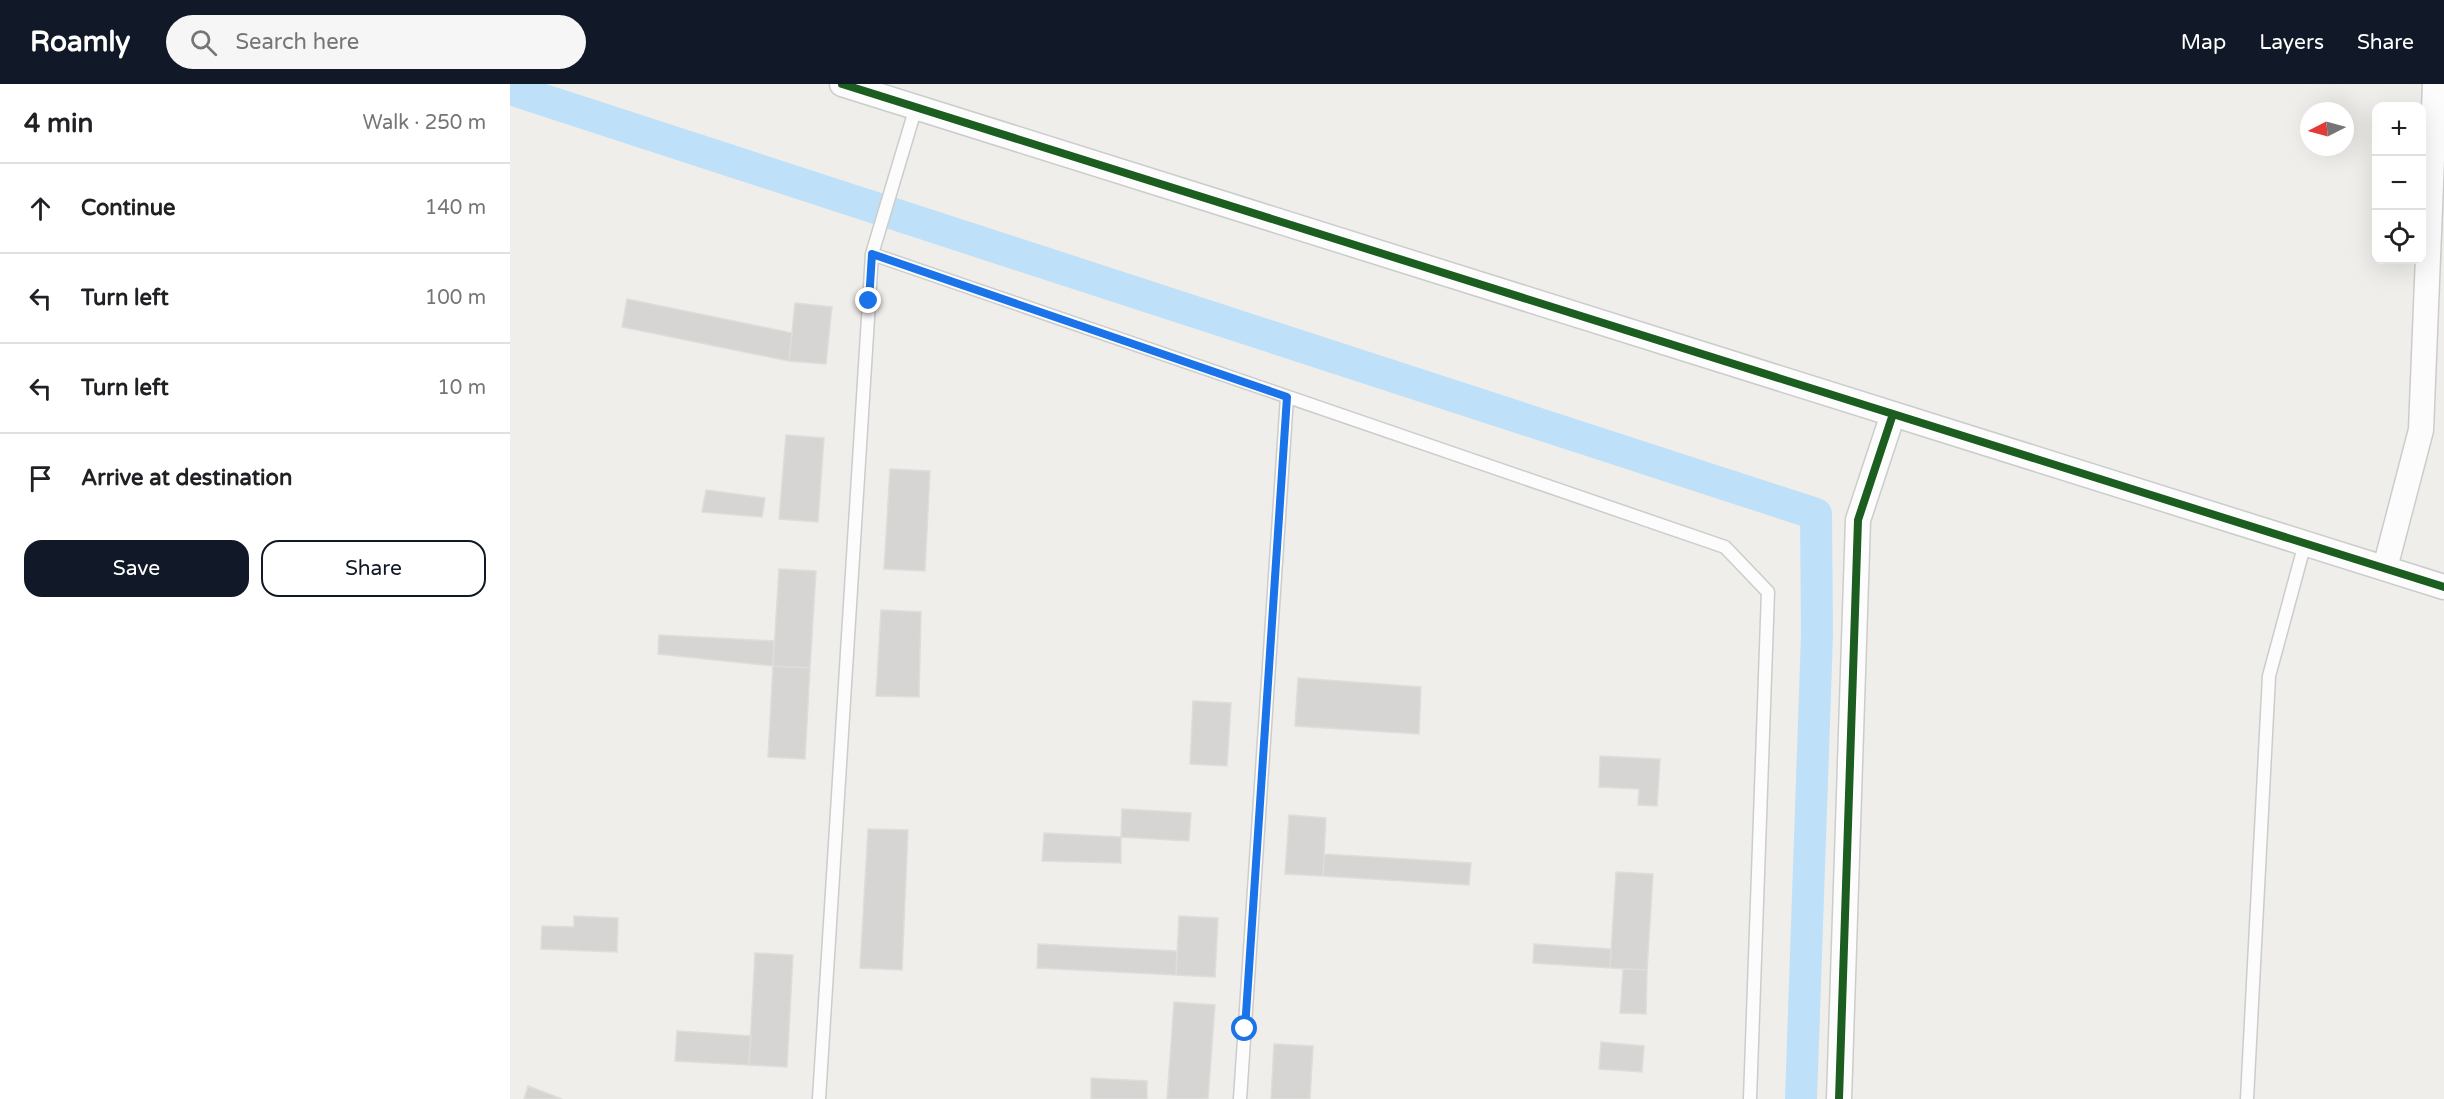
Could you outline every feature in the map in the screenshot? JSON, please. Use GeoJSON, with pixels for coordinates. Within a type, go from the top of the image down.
{"type":"FeatureCollection","features":[{"type":"Feature","properties":{"kind":"street"},"geometry":{"type":"LineString","coordinates":[[842,84],[2444,587]]}},
{"type":"Feature","properties":{"kind":"street"},"geometry":{"type":"LineString","coordinates":[[2385,568],[2421,430],[2435,84]]}},
{"type":"Feature","properties":{"kind":"street"},"geometry":{"type":"LineString","coordinates":[[1839,1099],[1858,520],[1893,414]]}},
{"type":"Feature","properties":{"kind":"lane"},"geometry":{"type":"LineString","coordinates":[[819,1099],[872,253],[916,107]]}},
{"type":"Feature","properties":{"kind":"lane"},"geometry":{"type":"LineString","coordinates":[[872,253],[1725,547],[1768,592],[1750,1099]]}},
{"type":"Feature","properties":{"kind":"lane"},"geometry":{"type":"LineString","coordinates":[[1240,1099],[1287,397]]}},
{"type":"Feature","properties":{"kind":"lane"},"geometry":{"type":"LineString","coordinates":[[2247,1099],[2269,676],[2305,543]]}},
{"type":"Feature","properties":{"kind":"building"},"geometry":{"type":"Polygon","coordinates":[[[627,299],[792,333],[789,361],[622,327],[627,299]]]}},
{"type":"Feature","properties":{"kind":"building"},"geometry":{"type":"Polygon","coordinates":[[[795,303],[832,307],[826,364],[789,361],[795,303]]]}},
{"type":"Feature","properties":{"kind":"building"},"geometry":{"type":"Polygon","coordinates":[[[786,435],[824,438],[818,522],[779,519],[786,435]]]}},
{"type":"Feature","properties":{"kind":"building"},"geometry":{"type":"Polygon","coordinates":[[[890,469],[930,471],[925,571],[884,569],[890,469]]]}},
{"type":"Feature","properties":{"kind":"building"},"geometry":{"type":"Polygon","coordinates":[[[706,490],[765,498],[762,517],[702,512],[706,490]]]}},
{"type":"Feature","properties":{"kind":"building"},"geometry":{"type":"Polygon","coordinates":[[[779,569],[816,571],[810,668],[773,666],[779,569]]]}},
{"type":"Feature","properties":{"kind":"building"},"geometry":{"type":"Polygon","coordinates":[[[881,610],[921,612],[919,697],[876,696],[881,610]]]}},
{"type":"Feature","properties":{"kind":"building"},"geometry":{"type":"Polygon","coordinates":[[[659,635],[774,641],[773,666],[658,654],[659,635]]]}},
{"type":"Feature","properties":{"kind":"building"},"geometry":{"type":"Polygon","coordinates":[[[773,666],[810,668],[805,759],[768,757],[773,666]]]}},
{"type":"Feature","properties":{"kind":"building"},"geometry":{"type":"Polygon","coordinates":[[[1298,678],[1421,687],[1419,734],[1295,726],[1298,678]]]}},
{"type":"Feature","properties":{"kind":"building"},"geometry":{"type":"Polygon","coordinates":[[[1193,701],[1231,703],[1227,766],[1190,764],[1193,701]]]}},
{"type":"Feature","properties":{"kind":"building"},"geometry":{"type":"Polygon","coordinates":[[[1600,756],[1660,759],[1657,806],[1638,805],[1639,789],[1599,787],[1600,756]]]}},
{"type":"Feature","properties":{"kind":"building"},"geometry":{"type":"Polygon","coordinates":[[[1122,809],[1191,813],[1189,841],[1121,837],[1122,809]]]}},
{"type":"Feature","properties":{"kind":"building"},"geometry":{"type":"Polygon","coordinates":[[[1289,815],[1326,818],[1323,876],[1285,874],[1289,815]]]}},
{"type":"Feature","properties":{"kind":"building"},"geometry":{"type":"Polygon","coordinates":[[[868,829],[908,830],[902,970],[860,968],[868,829]]]}},
{"type":"Feature","properties":{"kind":"building"},"geometry":{"type":"Polygon","coordinates":[[[1044,833],[1121,837],[1121,863],[1042,861],[1044,833]]]}},
{"type":"Feature","properties":{"kind":"building"},"geometry":{"type":"Polygon","coordinates":[[[1324,854],[1471,863],[1469,885],[1323,876],[1324,854]]]}},
{"type":"Feature","properties":{"kind":"building"},"geometry":{"type":"Polygon","coordinates":[[[1616,872],[1653,874],[1647,970],[1610,968],[1616,872]]]}},
{"type":"Feature","properties":{"kind":"building"},"geometry":{"type":"Polygon","coordinates":[[[574,916],[618,918],[617,952],[541,949],[542,926],[574,927],[574,916]]]}},
{"type":"Feature","properties":{"kind":"building"},"geometry":{"type":"Polygon","coordinates":[[[1179,916],[1218,918],[1215,977],[1176,975],[1179,916]]]}},
{"type":"Feature","properties":{"kind":"building"},"geometry":{"type":"Polygon","coordinates":[[[1038,944],[1177,951],[1176,975],[1037,968],[1038,944]]]}},
{"type":"Feature","properties":{"kind":"building"},"geometry":{"type":"Polygon","coordinates":[[[1534,944],[1611,949],[1610,968],[1533,963],[1534,944]]]}},
{"type":"Feature","properties":{"kind":"building"},"geometry":{"type":"Polygon","coordinates":[[[755,953],[793,955],[787,1067],[749,1065],[755,953]]]}},
{"type":"Feature","properties":{"kind":"building"},"geometry":{"type":"Polygon","coordinates":[[[1623,969],[1647,970],[1646,1014],[1620,1013],[1623,969]]]}},
{"type":"Feature","properties":{"kind":"building"},"geometry":{"type":"Polygon","coordinates":[[[1174,1002],[1215,1005],[1208,1099],[1167,1099],[1174,1002]]]}},
{"type":"Feature","properties":{"kind":"building"},"geometry":{"type":"Polygon","coordinates":[[[677,1031],[751,1036],[749,1065],[675,1061],[677,1031]]]}},
{"type":"Feature","properties":{"kind":"building"},"geometry":{"type":"Polygon","coordinates":[[[1601,1042],[1644,1046],[1642,1072],[1599,1069],[1601,1042]]]}},
{"type":"Feature","properties":{"kind":"building"},"geometry":{"type":"Polygon","coordinates":[[[1274,1044],[1313,1046],[1310,1099],[1271,1099],[1274,1044]]]}},
{"type":"Feature","properties":{"kind":"building"},"geometry":{"type":"Polygon","coordinates":[[[1091,1078],[1147,1081],[1147,1099],[1091,1099],[1091,1078]]]}},
{"type":"Feature","properties":{"kind":"building"},"geometry":{"type":"Polygon","coordinates":[[[528,1086],[562,1099],[524,1099],[528,1086]]]}},
{"type":"Feature","properties":{"kind":"waterway"},"geometry":{"type":"LineString","coordinates":[[510,89],[1816,514],[1817,635],[1801,1099]]}},
{"type":"Feature","properties":{"kind":"cycle path"},"geometry":{"type":"LineString","coordinates":[[842,84],[2444,587]]}},
{"type":"Feature","properties":{"kind":"cycle path"},"geometry":{"type":"LineString","coordinates":[[1839,1099],[1858,520],[1893,414]]}},
{"type":"Feature","properties":{"kind":"route"},"geometry":{"type":"LineString","coordinates":[[869,301],[872,254],[1287,397],[1245,1029]]}}]}
